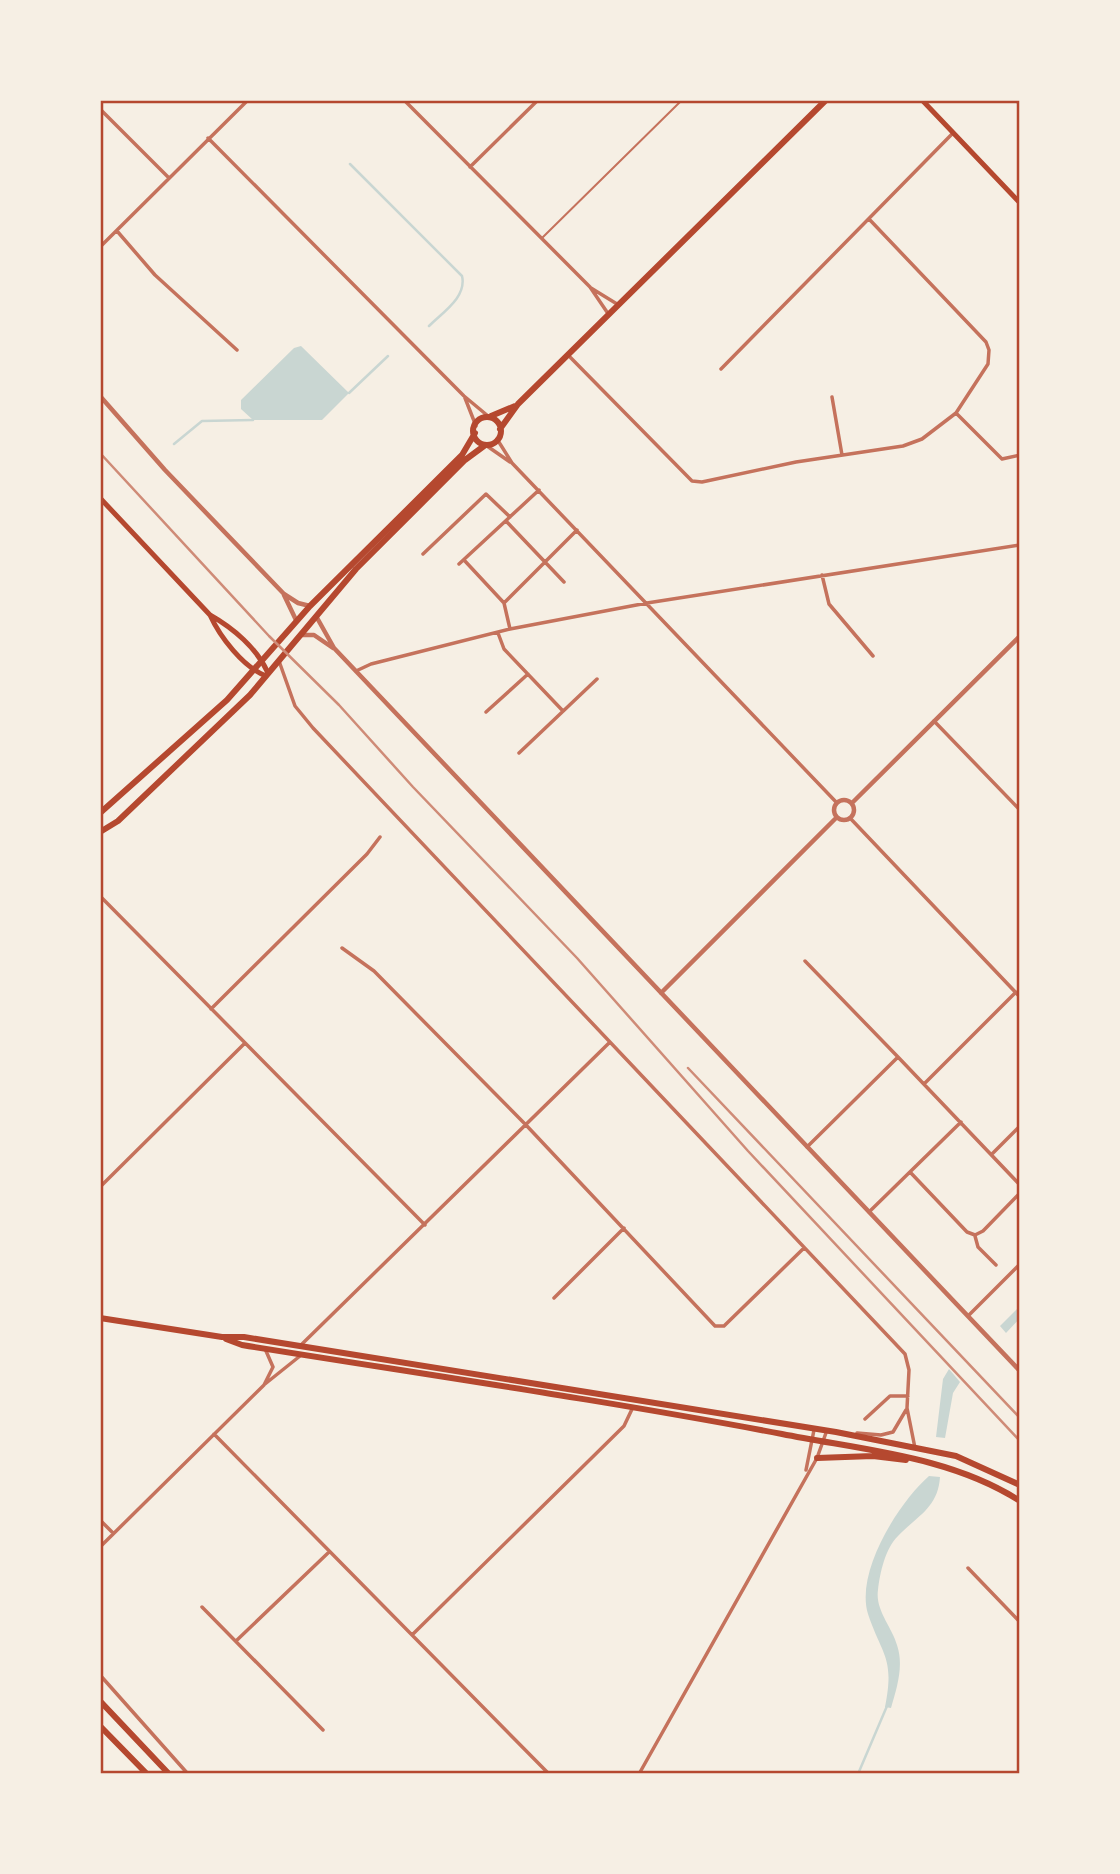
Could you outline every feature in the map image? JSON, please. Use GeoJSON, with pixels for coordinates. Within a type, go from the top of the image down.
{"type":"FeatureCollection","features":[{"type":"Feature","properties":{"kind":"main road"},"geometry":{"type":"LineString","coordinates":[[100,832],[118,821],[267,675],[316,615],[374,551],[466,460],[497,439],[500,429],[518,404],[826,100]]}},
{"type":"Feature","properties":{"kind":"main road"},"geometry":{"type":"LineString","coordinates":[[922,100],[1020,203]]}},
{"type":"Feature","properties":{"kind":"main road"},"geometry":{"type":"LineString","coordinates":[[100,813],[217,709],[296,620],[462,455],[478,421],[518,404]]}},
{"type":"Feature","properties":{"kind":"main road"},"geometry":{"type":"LineString","coordinates":[[490,416],[498,421],[500,429]]}},
{"type":"Feature","properties":{"kind":"main road"},"geometry":{"type":"LineString","coordinates":[[475,429],[477,442],[486,446]]}},
{"type":"Feature","properties":{"kind":"main road"},"geometry":{"type":"LineString","coordinates":[[100,498],[210,615],[225,623],[262,660],[267,675]]}},
{"type":"Feature","properties":{"kind":"main road"},"geometry":{"type":"LineString","coordinates":[[210,615],[216,629],[253,671],[267,675]]}},
{"type":"Feature","properties":{"kind":"main road"},"geometry":{"type":"LineString","coordinates":[[100,1318],[222,1337],[265,1349],[633,1407],[911,1459],[965,1473],[1020,1501]]}},
{"type":"Feature","properties":{"kind":"main road"},"geometry":{"type":"LineString","coordinates":[[222,1337],[244,1337],[827,1430],[980,1464],[1020,1485]]}},
{"type":"Feature","properties":{"kind":"main road"},"geometry":{"type":"LineString","coordinates":[[817,1458],[844,1456],[897,1461],[911,1459]]}},
{"type":"Feature","properties":{"kind":"main road"},"geometry":{"type":"LineString","coordinates":[[100,1701],[169,1774]]}},
{"type":"Feature","properties":{"kind":"main road"},"geometry":{"type":"LineString","coordinates":[[100,1726],[147,1774]]}},
{"type":"Feature","properties":{"kind":"street"},"geometry":{"type":"LineString","coordinates":[[100,247],[248,100]]}},
{"type":"Feature","properties":{"kind":"street"},"geometry":{"type":"LineString","coordinates":[[404,100],[590,287],[609,315]]}},
{"type":"Feature","properties":{"kind":"street"},"geometry":{"type":"LineString","coordinates":[[470,167],[538,100]]}},
{"type":"Feature","properties":{"kind":"street"},"geometry":{"type":"LineString","coordinates":[[100,109],[169,178]]}},
{"type":"Feature","properties":{"kind":"street"},"geometry":{"type":"LineString","coordinates":[[721,369],[953,132]]}},
{"type":"Feature","properties":{"kind":"street"},"geometry":{"type":"LineString","coordinates":[[208,138],[464,396],[490,416]]}},
{"type":"Feature","properties":{"kind":"street"},"geometry":{"type":"LineString","coordinates":[[568,355],[692,481],[702,482],[903,446],[922,439],[956,413],[988,364],[989,350],[986,342],[869,219]]}},
{"type":"Feature","properties":{"kind":"street"},"geometry":{"type":"LineString","coordinates":[[116,230],[158,278],[237,350]]}},
{"type":"Feature","properties":{"kind":"street"},"geometry":{"type":"LineString","coordinates":[[590,287],[618,305]]}},
{"type":"Feature","properties":{"kind":"street"},"geometry":{"type":"LineString","coordinates":[[100,396],[164,470],[284,594],[298,603],[310,606]]}},
{"type":"Feature","properties":{"kind":"street"},"geometry":{"type":"LineString","coordinates":[[464,396],[475,429]]}},
{"type":"Feature","properties":{"kind":"street"},"geometry":{"type":"LineString","coordinates":[[832,397],[842,455]]}},
{"type":"Feature","properties":{"kind":"street"},"geometry":{"type":"LineString","coordinates":[[956,413],[996,455],[1009,459],[1020,455]]}},
{"type":"Feature","properties":{"kind":"street"},"geometry":{"type":"LineString","coordinates":[[497,439],[512,463]]}},
{"type":"Feature","properties":{"kind":"street"},"geometry":{"type":"LineString","coordinates":[[486,446],[512,463],[539,490],[837,803]]}},
{"type":"Feature","properties":{"kind":"street"},"geometry":{"type":"LineString","coordinates":[[459,564],[539,490]]}},
{"type":"Feature","properties":{"kind":"street"},"geometry":{"type":"LineString","coordinates":[[423,554],[486,494],[564,582]]}},
{"type":"Feature","properties":{"kind":"street"},"geometry":{"type":"LineString","coordinates":[[504,603],[577,530]]}},
{"type":"Feature","properties":{"kind":"street"},"geometry":{"type":"LineString","coordinates":[[356,671],[371,664],[510,629],[647,603],[1020,545]]}},
{"type":"Feature","properties":{"kind":"street"},"geometry":{"type":"LineString","coordinates":[[464,560],[504,603],[510,629]]}},
{"type":"Feature","properties":{"kind":"street"},"geometry":{"type":"LineString","coordinates":[[822,575],[834,612],[873,656]]}},
{"type":"Feature","properties":{"kind":"street"},"geometry":{"type":"LineString","coordinates":[[284,594],[296,620]]}},
{"type":"Feature","properties":{"kind":"street"},"geometry":{"type":"LineString","coordinates":[[316,615],[334,648]]}},
{"type":"Feature","properties":{"kind":"street"},"geometry":{"type":"LineString","coordinates":[[498,632],[504,649],[563,710]]}},
{"type":"Feature","properties":{"kind":"street"},"geometry":{"type":"LineString","coordinates":[[298,636],[314,635],[334,648],[1020,1371]]}},
{"type":"Feature","properties":{"kind":"street"},"geometry":{"type":"LineString","coordinates":[[852,803],[1020,636]]}},
{"type":"Feature","properties":{"kind":"street"},"geometry":{"type":"LineString","coordinates":[[279,660],[288,692],[313,728],[905,1354],[908,1361],[908,1396],[898,1428],[887,1434],[836,1432]]}},
{"type":"Feature","properties":{"kind":"street"},"geometry":{"type":"LineString","coordinates":[[486,712],[528,674]]}},
{"type":"Feature","properties":{"kind":"street"},"geometry":{"type":"LineString","coordinates":[[519,753],[597,678]]}},
{"type":"Feature","properties":{"kind":"street"},"geometry":{"type":"LineString","coordinates":[[934,721],[1020,810]]}},
{"type":"Feature","properties":{"kind":"street"},"geometry":{"type":"LineString","coordinates":[[837,817],[834,809],[837,803],[846,800],[852,803],[854,810],[850,818]]}},
{"type":"Feature","properties":{"kind":"street"},"geometry":{"type":"LineString","coordinates":[[661,993],[837,817],[850,818],[1020,997]]}},
{"type":"Feature","properties":{"kind":"street"},"geometry":{"type":"LineString","coordinates":[[211,1009],[368,854],[380,837]]}},
{"type":"Feature","properties":{"kind":"street"},"geometry":{"type":"LineString","coordinates":[[100,896],[425,1225]]}},
{"type":"Feature","properties":{"kind":"street"},"geometry":{"type":"LineString","coordinates":[[342,948],[374,971],[526,1125],[715,1326],[724,1326],[804,1248]]}},
{"type":"Feature","properties":{"kind":"street"},"geometry":{"type":"LineString","coordinates":[[805,961],[1020,1185]]}},
{"type":"Feature","properties":{"kind":"street"},"geometry":{"type":"LineString","coordinates":[[924,1084],[1016,992]]}},
{"type":"Feature","properties":{"kind":"street"},"geometry":{"type":"LineString","coordinates":[[301,1346],[609,1042]]}},
{"type":"Feature","properties":{"kind":"street"},"geometry":{"type":"LineString","coordinates":[[100,1187],[245,1043]]}},
{"type":"Feature","properties":{"kind":"street"},"geometry":{"type":"LineString","coordinates":[[807,1147],[898,1057]]}},
{"type":"Feature","properties":{"kind":"street"},"geometry":{"type":"LineString","coordinates":[[869,1212],[961,1122]]}},
{"type":"Feature","properties":{"kind":"street"},"geometry":{"type":"LineString","coordinates":[[992,1154],[1020,1126]]}},
{"type":"Feature","properties":{"kind":"street"},"geometry":{"type":"LineString","coordinates":[[910,1172],[967,1232],[975,1235],[983,1231],[1020,1193]]}},
{"type":"Feature","properties":{"kind":"street"},"geometry":{"type":"LineString","coordinates":[[554,1298],[624,1228]]}},
{"type":"Feature","properties":{"kind":"street"},"geometry":{"type":"LineString","coordinates":[[975,1235],[978,1247],[996,1265]]}},
{"type":"Feature","properties":{"kind":"street"},"geometry":{"type":"LineString","coordinates":[[968,1316],[1020,1264]]}},
{"type":"Feature","properties":{"kind":"street"},"geometry":{"type":"LineString","coordinates":[[264,1385],[273,1367],[265,1349]]}},
{"type":"Feature","properties":{"kind":"street"},"geometry":{"type":"LineString","coordinates":[[100,1547],[264,1385],[303,1355]]}},
{"type":"Feature","properties":{"kind":"street"},"geometry":{"type":"LineString","coordinates":[[865,1419],[890,1396],[908,1396]]}},
{"type":"Feature","properties":{"kind":"street"},"geometry":{"type":"LineString","coordinates":[[412,1636],[624,1426],[633,1407]]}},
{"type":"Feature","properties":{"kind":"street"},"geometry":{"type":"LineString","coordinates":[[906,1408],[915,1448]]}},
{"type":"Feature","properties":{"kind":"street"},"geometry":{"type":"LineString","coordinates":[[806,1472],[815,1428]]}},
{"type":"Feature","properties":{"kind":"street"},"geometry":{"type":"LineString","coordinates":[[639,1774],[806,1472],[817,1458],[827,1430]]}},
{"type":"Feature","properties":{"kind":"street"},"geometry":{"type":"LineString","coordinates":[[214,1434],[549,1774]]}},
{"type":"Feature","properties":{"kind":"street"},"geometry":{"type":"LineString","coordinates":[[100,1520],[113,1534]]}},
{"type":"Feature","properties":{"kind":"street"},"geometry":{"type":"LineString","coordinates":[[236,1641],[329,1552]]}},
{"type":"Feature","properties":{"kind":"street"},"geometry":{"type":"LineString","coordinates":[[968,1568],[1020,1622]]}},
{"type":"Feature","properties":{"kind":"street"},"geometry":{"type":"LineString","coordinates":[[202,1606],[323,1730]]}},
{"type":"Feature","properties":{"kind":"street"},"geometry":{"type":"LineString","coordinates":[[100,1675],[188,1774]]}},
{"type":"Feature","properties":{"kind":"lane"},"geometry":{"type":"LineString","coordinates":[[542,239],[682,100]]}},
{"type":"Feature","properties":{"kind":"shaded area"},"geometry":{"type":"Polygon","coordinates":[[[301,346],[349,393],[322,420],[253,420],[241,409],[241,400],[294,348],[301,346]]]}},
{"type":"Feature","properties":{"kind":"shaded area"},"geometry":{"type":"Polygon","coordinates":[[[1020,1306],[1020,1318],[1006,1333],[1000,1326],[1020,1306]]]}},
{"type":"Feature","properties":{"kind":"shaded area"},"geometry":{"type":"Polygon","coordinates":[[[949,1369],[960,1382],[953,1393],[945,1438],[936,1437],[943,1379],[949,1369]]]}},
{"type":"Feature","properties":{"kind":"shaded area"},"geometry":{"type":"Polygon","coordinates":[[[929,1476],[940,1477],[935,1496],[925,1511],[893,1541],[880,1576],[879,1604],[895,1638],[900,1661],[891,1708],[885,1707],[888,1667],[868,1614],[868,1578],[882,1539],[893,1520],[929,1476]]]}},
{"type":"Feature","properties":{"kind":"waterway"},"geometry":{"type":"LineString","coordinates":[[1015,100],[1020,106]]}},
{"type":"Feature","properties":{"kind":"waterway"},"geometry":{"type":"LineString","coordinates":[[350,164],[462,276],[461,291],[447,310],[429,326]]}},
{"type":"Feature","properties":{"kind":"waterway"},"geometry":{"type":"LineString","coordinates":[[349,393],[388,356]]}},
{"type":"Feature","properties":{"kind":"waterway"},"geometry":{"type":"LineString","coordinates":[[174,444],[202,421],[253,420]]}},
{"type":"Feature","properties":{"kind":"waterway"},"geometry":{"type":"LineString","coordinates":[[858,1774],[887,1706]]}},
{"type":"Feature","properties":{"kind":"railway"},"geometry":{"type":"LineString","coordinates":[[100,453],[269,636],[339,705],[413,787],[577,958],[748,1151],[1020,1441]]}},
{"type":"Feature","properties":{"kind":"railway"},"geometry":{"type":"LineString","coordinates":[[688,1068],[1020,1418]]}}]}
